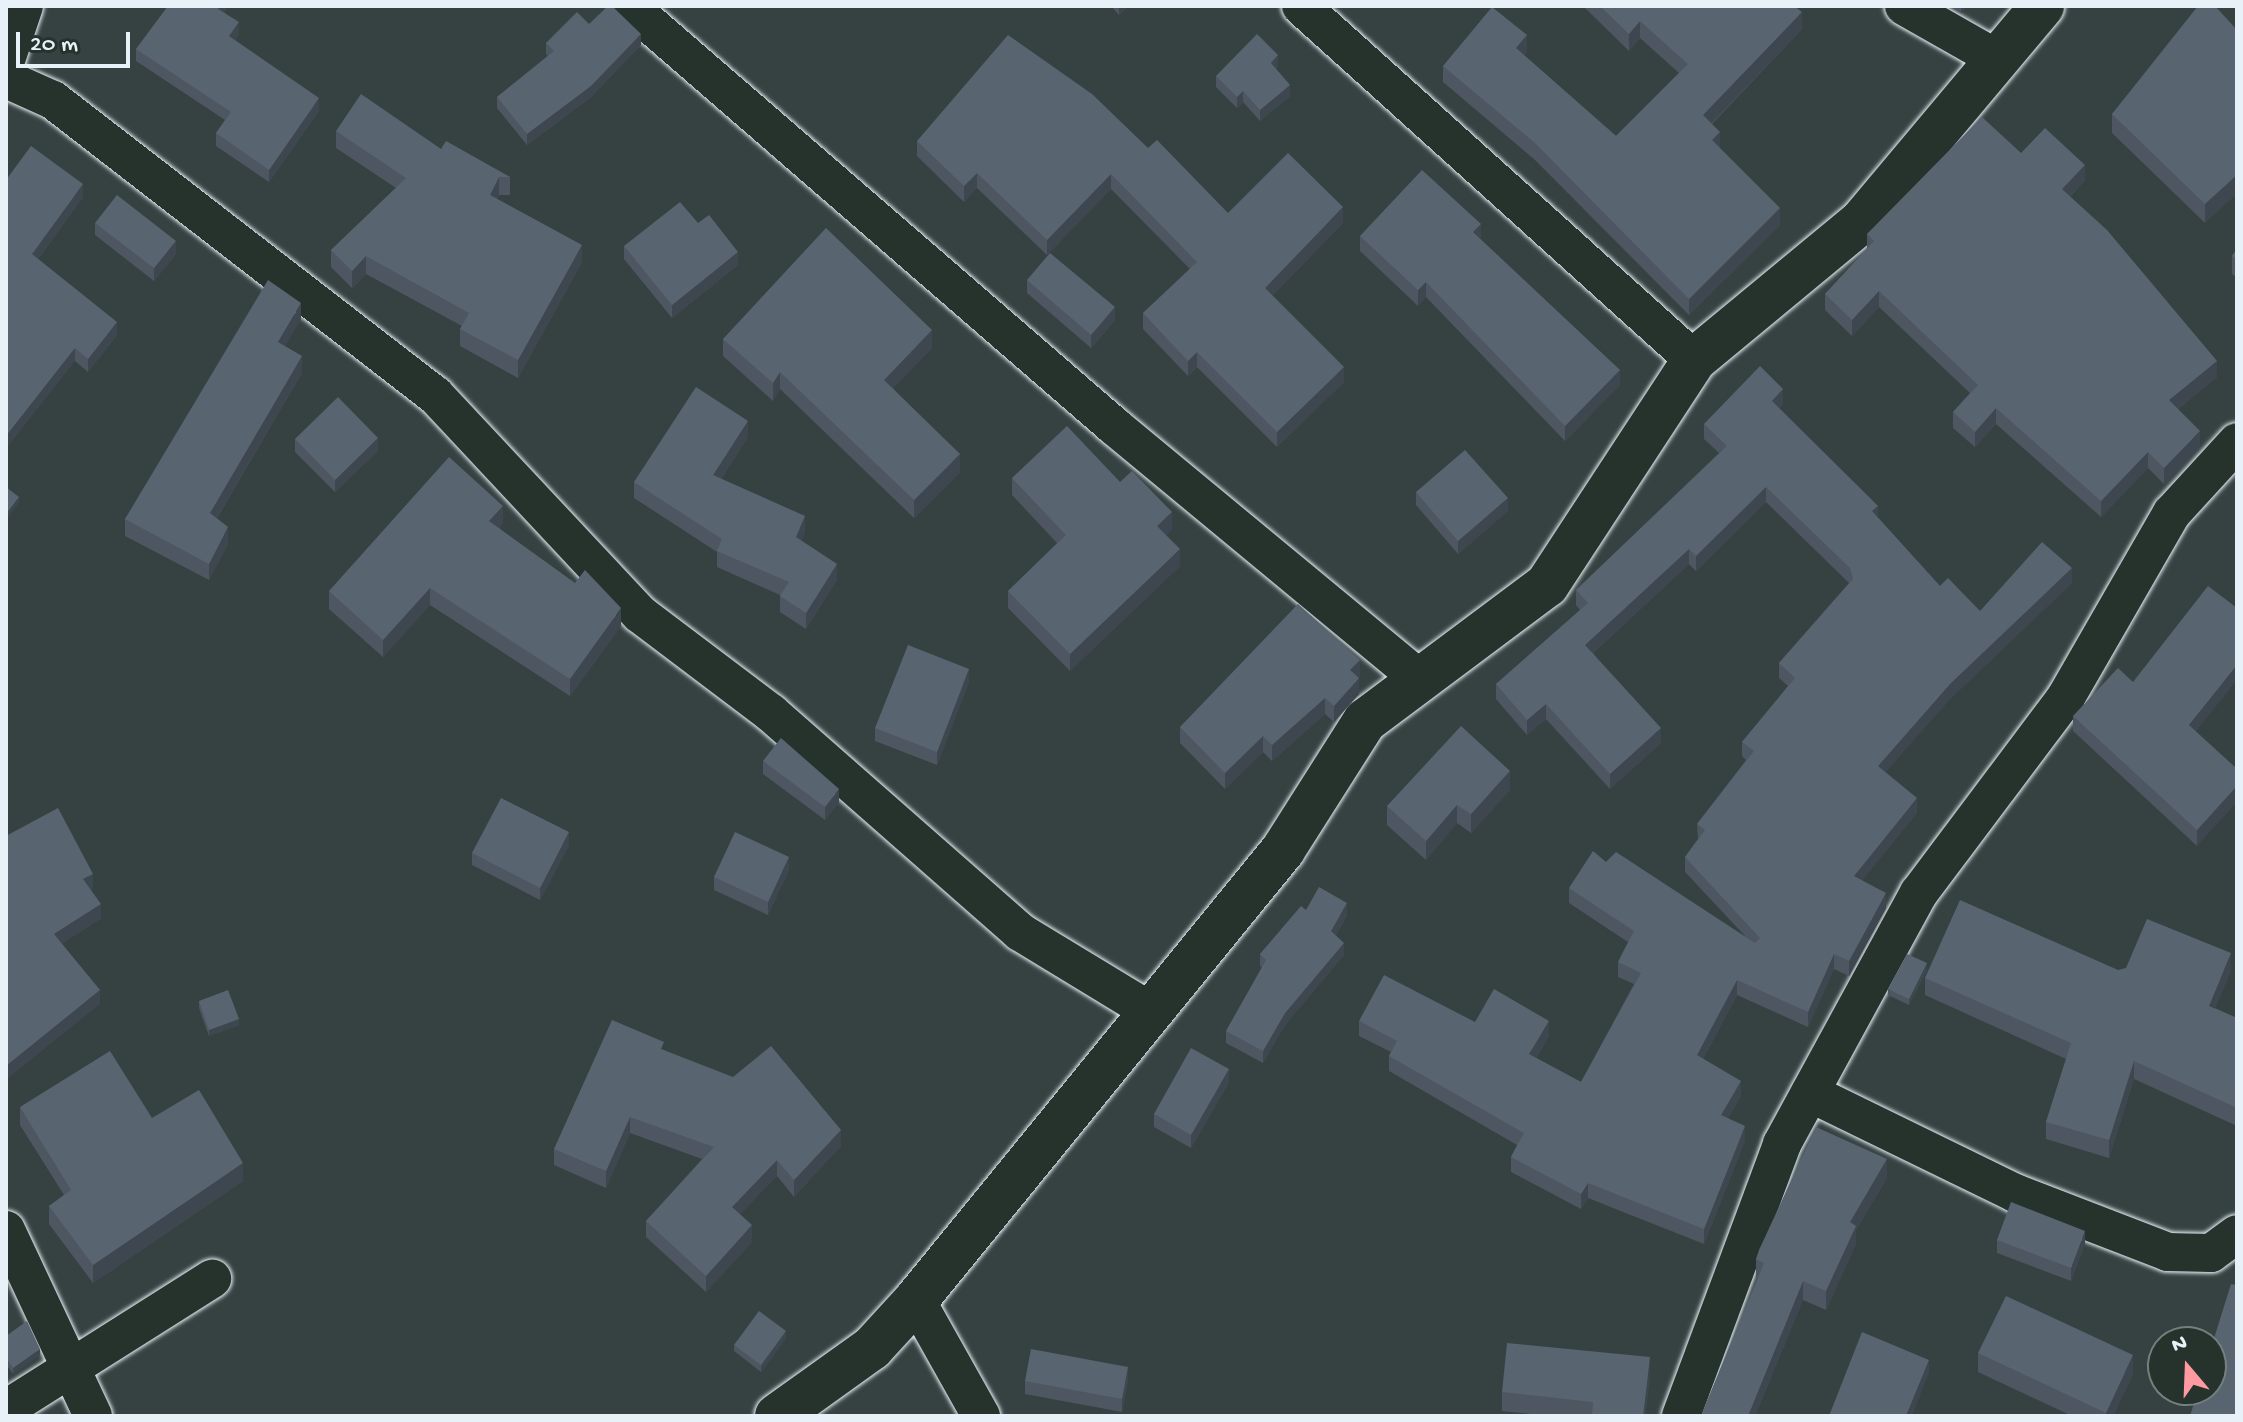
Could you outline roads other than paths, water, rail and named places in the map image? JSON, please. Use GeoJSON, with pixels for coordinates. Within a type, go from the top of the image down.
{"type":"FeatureCollection","features":[{"type":"Feature","properties":{"kind":"street"},"geometry":{"type":"LineString","coordinates":[[6,60],[24,6]]}},
{"type":"Feature","properties":{"kind":"street"},"geometry":{"type":"LineString","coordinates":[[629,6],[1114,426],[1421,680]]}},
{"type":"Feature","properties":{"kind":"street"},"geometry":{"type":"LineString","coordinates":[[1301,6],[1694,360]]}},
{"type":"Feature","properties":{"kind":"street"},"geometry":{"type":"LineString","coordinates":[[1904,6],[1999,60]]}},
{"type":"Feature","properties":{"kind":"street"},"geometry":{"type":"LineString","coordinates":[[777,1416],[872,1348],[916,1300],[1283,850],[1365,721],[1547,585],[1694,360],[1861,222],[2042,6]]}},
{"type":"Feature","properties":{"kind":"street"},"geometry":{"type":"LineString","coordinates":[[6,79],[53,100],[435,395],[640,614],[771,713],[1020,932],[1150,1011]]}},
{"type":"Feature","properties":{"kind":"street"},"geometry":{"type":"LineString","coordinates":[[1681,1416],[1782,1144],[1919,893],[2066,697],[2172,513],[2237,442]]}},
{"type":"Feature","properties":{"kind":"street"},"geometry":{"type":"LineString","coordinates":[[1810,1093],[2015,1193],[2168,1252],[2211,1253],[2237,1234]]}},
{"type":"Feature","properties":{"kind":"street"},"geometry":{"type":"LineString","coordinates":[[6,1230],[93,1416]]}},
{"type":"Feature","properties":{"kind":"street"},"geometry":{"type":"LineString","coordinates":[[6,1409],[71,1374],[212,1279]]}},
{"type":"Feature","properties":{"kind":"street"},"geometry":{"type":"LineString","coordinates":[[916,1300],[981,1416]]}}]}
